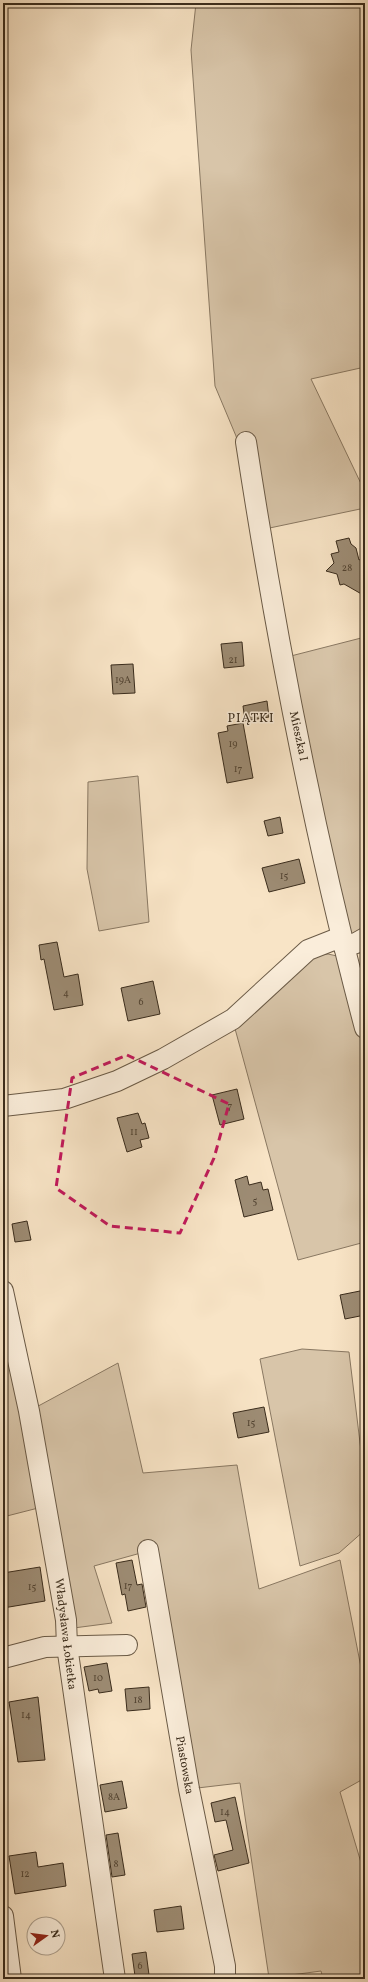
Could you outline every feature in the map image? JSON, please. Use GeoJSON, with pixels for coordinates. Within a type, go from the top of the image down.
{"type":"FeatureCollection","features":[{"type":"Feature","properties":{"kind":"street","name":"Mieszka I"},"geometry":{"type":"LineString","coordinates":[[246,442],[271,602],[342,942],[365,1028]]}},
{"type":"Feature","properties":{"kind":"street"},"geometry":{"type":"LineString","coordinates":[[3,1106],[64,1099],[117,1081],[163,1059],[234,1019],[308,950],[342,942],[356,943],[365,938]]}},
{"type":"Feature","properties":{"kind":"street","name":"Władysława Łokietka"},"geometry":{"type":"LineString","coordinates":[[3,1290],[29,1411],[66,1620],[67,1646],[115,1979]]}},
{"type":"Feature","properties":{"kind":"street","name":"Piastowska"},"geometry":{"type":"LineString","coordinates":[[148,1550],[189,1789],[225,1966],[225,1979]]}},
{"type":"Feature","properties":{"kind":"street"},"geometry":{"type":"LineString","coordinates":[[3,1658],[45,1647],[127,1645]]}},
{"type":"Feature","properties":{"kind":"street"},"geometry":{"type":"LineString","coordinates":[[3,1916],[11,1979]]}},
{"type":"Feature","properties":{"kind":"highlighted area"},"geometry":{"type":"Polygon","coordinates":[[[127,1055],[229,1104],[214,1158],[180,1233],[110,1226],[56,1188],[72,1078],[127,1055]]]}},
{"type":"Feature","properties":{"kind":"shaded area"},"geometry":{"type":"Polygon","coordinates":[[[196,3],[365,3],[365,367],[311,379],[365,492],[365,508],[260,530],[236,436],[215,386],[191,50],[196,3]]]}},
{"type":"Feature","properties":{"kind":"shaded area"},"geometry":{"type":"Polygon","coordinates":[[[365,637],[365,938],[341,937],[283,658],[365,637]]]}},
{"type":"Feature","properties":{"kind":"shaded area"},"geometry":{"type":"Polygon","coordinates":[[[138,776],[149,922],[99,931],[87,869],[88,782],[138,776]]]}},
{"type":"Feature","properties":{"kind":"shaded area"},"geometry":{"type":"Polygon","coordinates":[[[328,954],[337,956],[342,963],[365,1051],[365,1242],[298,1260],[234,1025],[313,956],[328,954]]]}},
{"type":"Feature","properties":{"kind":"shaded area"},"geometry":{"type":"Polygon","coordinates":[[[3,1291],[29,1411],[118,1363],[143,1473],[237,1465],[259,1589],[340,1560],[365,1688],[365,1778],[340,1792],[365,1876],[365,1979],[323,1979],[321,1971],[269,1978],[240,1783],[189,1789],[148,1551],[94,1566],[112,1623],[66,1629],[46,1506],[3,1517],[3,1291]]]}},
{"type":"Feature","properties":{"kind":"shaded area"},"geometry":{"type":"Polygon","coordinates":[[[302,1349],[349,1352],[365,1484],[365,1530],[339,1553],[300,1566],[260,1359],[302,1349]]]}},
{"type":"Feature","properties":{"kind":"building"},"geometry":{"type":"Polygon","coordinates":[[[349,538],[351,544],[356,548],[359,560],[361,559],[365,572],[365,596],[344,584],[340,585],[337,574],[326,571],[334,563],[331,554],[339,552],[336,541],[349,538]]]}},
{"type":"Feature","properties":{"kind":"building"},"geometry":{"type":"Polygon","coordinates":[[[242,642],[244,666],[224,668],[221,644],[242,642]]]}},
{"type":"Feature","properties":{"kind":"building"},"geometry":{"type":"Polygon","coordinates":[[[133,664],[135,693],[113,694],[111,665],[133,664]]]}},
{"type":"Feature","properties":{"kind":"building"},"geometry":{"type":"Polygon","coordinates":[[[267,701],[269,717],[245,721],[243,706],[267,701]]]}},
{"type":"Feature","properties":{"kind":"building"},"geometry":{"type":"Polygon","coordinates":[[[243,723],[253,778],[227,783],[218,733],[228,731],[227,726],[243,723]]]}},
{"type":"Feature","properties":{"kind":"building"},"geometry":{"type":"Polygon","coordinates":[[[280,817],[283,833],[268,836],[264,821],[280,817]]]}},
{"type":"Feature","properties":{"kind":"building"},"geometry":{"type":"Polygon","coordinates":[[[299,859],[305,883],[269,892],[262,868],[299,859]]]}},
{"type":"Feature","properties":{"kind":"building"},"geometry":{"type":"Polygon","coordinates":[[[57,942],[64,977],[78,974],[83,1005],[54,1010],[44,959],[41,960],[39,945],[57,942]]]}},
{"type":"Feature","properties":{"kind":"building"},"geometry":{"type":"Polygon","coordinates":[[[153,981],[160,1014],[128,1021],[121,988],[153,981]]]}},
{"type":"Feature","properties":{"kind":"building"},"geometry":{"type":"Polygon","coordinates":[[[237,1089],[244,1119],[220,1125],[212,1095],[237,1089]]]}},
{"type":"Feature","properties":{"kind":"building"},"geometry":{"type":"Polygon","coordinates":[[[138,1113],[142,1124],[145,1123],[149,1138],[140,1140],[142,1147],[127,1152],[117,1118],[138,1113]]]}},
{"type":"Feature","properties":{"kind":"building"},"geometry":{"type":"Polygon","coordinates":[[[247,1176],[249,1185],[261,1182],[263,1190],[268,1189],[273,1210],[244,1217],[235,1180],[247,1176]]]}},
{"type":"Feature","properties":{"kind":"building"},"geometry":{"type":"Polygon","coordinates":[[[27,1221],[31,1240],[15,1242],[12,1224],[27,1221]]]}},
{"type":"Feature","properties":{"kind":"building"},"geometry":{"type":"Polygon","coordinates":[[[365,1290],[365,1315],[345,1319],[340,1295],[365,1290]]]}},
{"type":"Feature","properties":{"kind":"building"},"geometry":{"type":"Polygon","coordinates":[[[264,1407],[269,1432],[238,1438],[233,1413],[264,1407]]]}},
{"type":"Feature","properties":{"kind":"building"},"geometry":{"type":"Polygon","coordinates":[[[132,1560],[137,1585],[142,1584],[146,1607],[128,1611],[125,1594],[122,1595],[116,1563],[132,1560]]]}},
{"type":"Feature","properties":{"kind":"building"},"geometry":{"type":"Polygon","coordinates":[[[40,1567],[45,1601],[3,1608],[3,1573],[40,1567]]]}},
{"type":"Feature","properties":{"kind":"building"},"geometry":{"type":"Polygon","coordinates":[[[107,1663],[112,1691],[99,1693],[98,1689],[89,1691],[84,1667],[107,1663]]]}},
{"type":"Feature","properties":{"kind":"building"},"geometry":{"type":"Polygon","coordinates":[[[149,1687],[150,1709],[127,1711],[125,1689],[149,1687]]]}},
{"type":"Feature","properties":{"kind":"building"},"geometry":{"type":"Polygon","coordinates":[[[38,1697],[45,1760],[18,1762],[9,1702],[38,1697]]]}},
{"type":"Feature","properties":{"kind":"building"},"geometry":{"type":"Polygon","coordinates":[[[122,1781],[127,1808],[105,1812],[100,1785],[122,1781]]]}},
{"type":"Feature","properties":{"kind":"building"},"geometry":{"type":"Polygon","coordinates":[[[235,1797],[249,1863],[218,1871],[214,1855],[233,1850],[226,1820],[215,1822],[211,1803],[235,1797]]]}},
{"type":"Feature","properties":{"kind":"building"},"geometry":{"type":"Polygon","coordinates":[[[118,1833],[125,1875],[112,1877],[106,1835],[118,1833]]]}},
{"type":"Feature","properties":{"kind":"building"},"geometry":{"type":"Polygon","coordinates":[[[36,1852],[38,1867],[63,1863],[66,1886],[15,1894],[9,1856],[36,1852]]]}},
{"type":"Feature","properties":{"kind":"building"},"geometry":{"type":"Polygon","coordinates":[[[181,1906],[184,1929],[157,1932],[154,1910],[181,1906]]]}},
{"type":"Feature","properties":{"kind":"building"},"geometry":{"type":"Polygon","coordinates":[[[146,1952],[149,1975],[135,1976],[132,1954],[146,1952]]]}},
{"type":"Feature","properties":{"kind":"district","name":"PIĄTKI"},"geometry":{"type":"Point","coordinates":[251,717]}}]}
